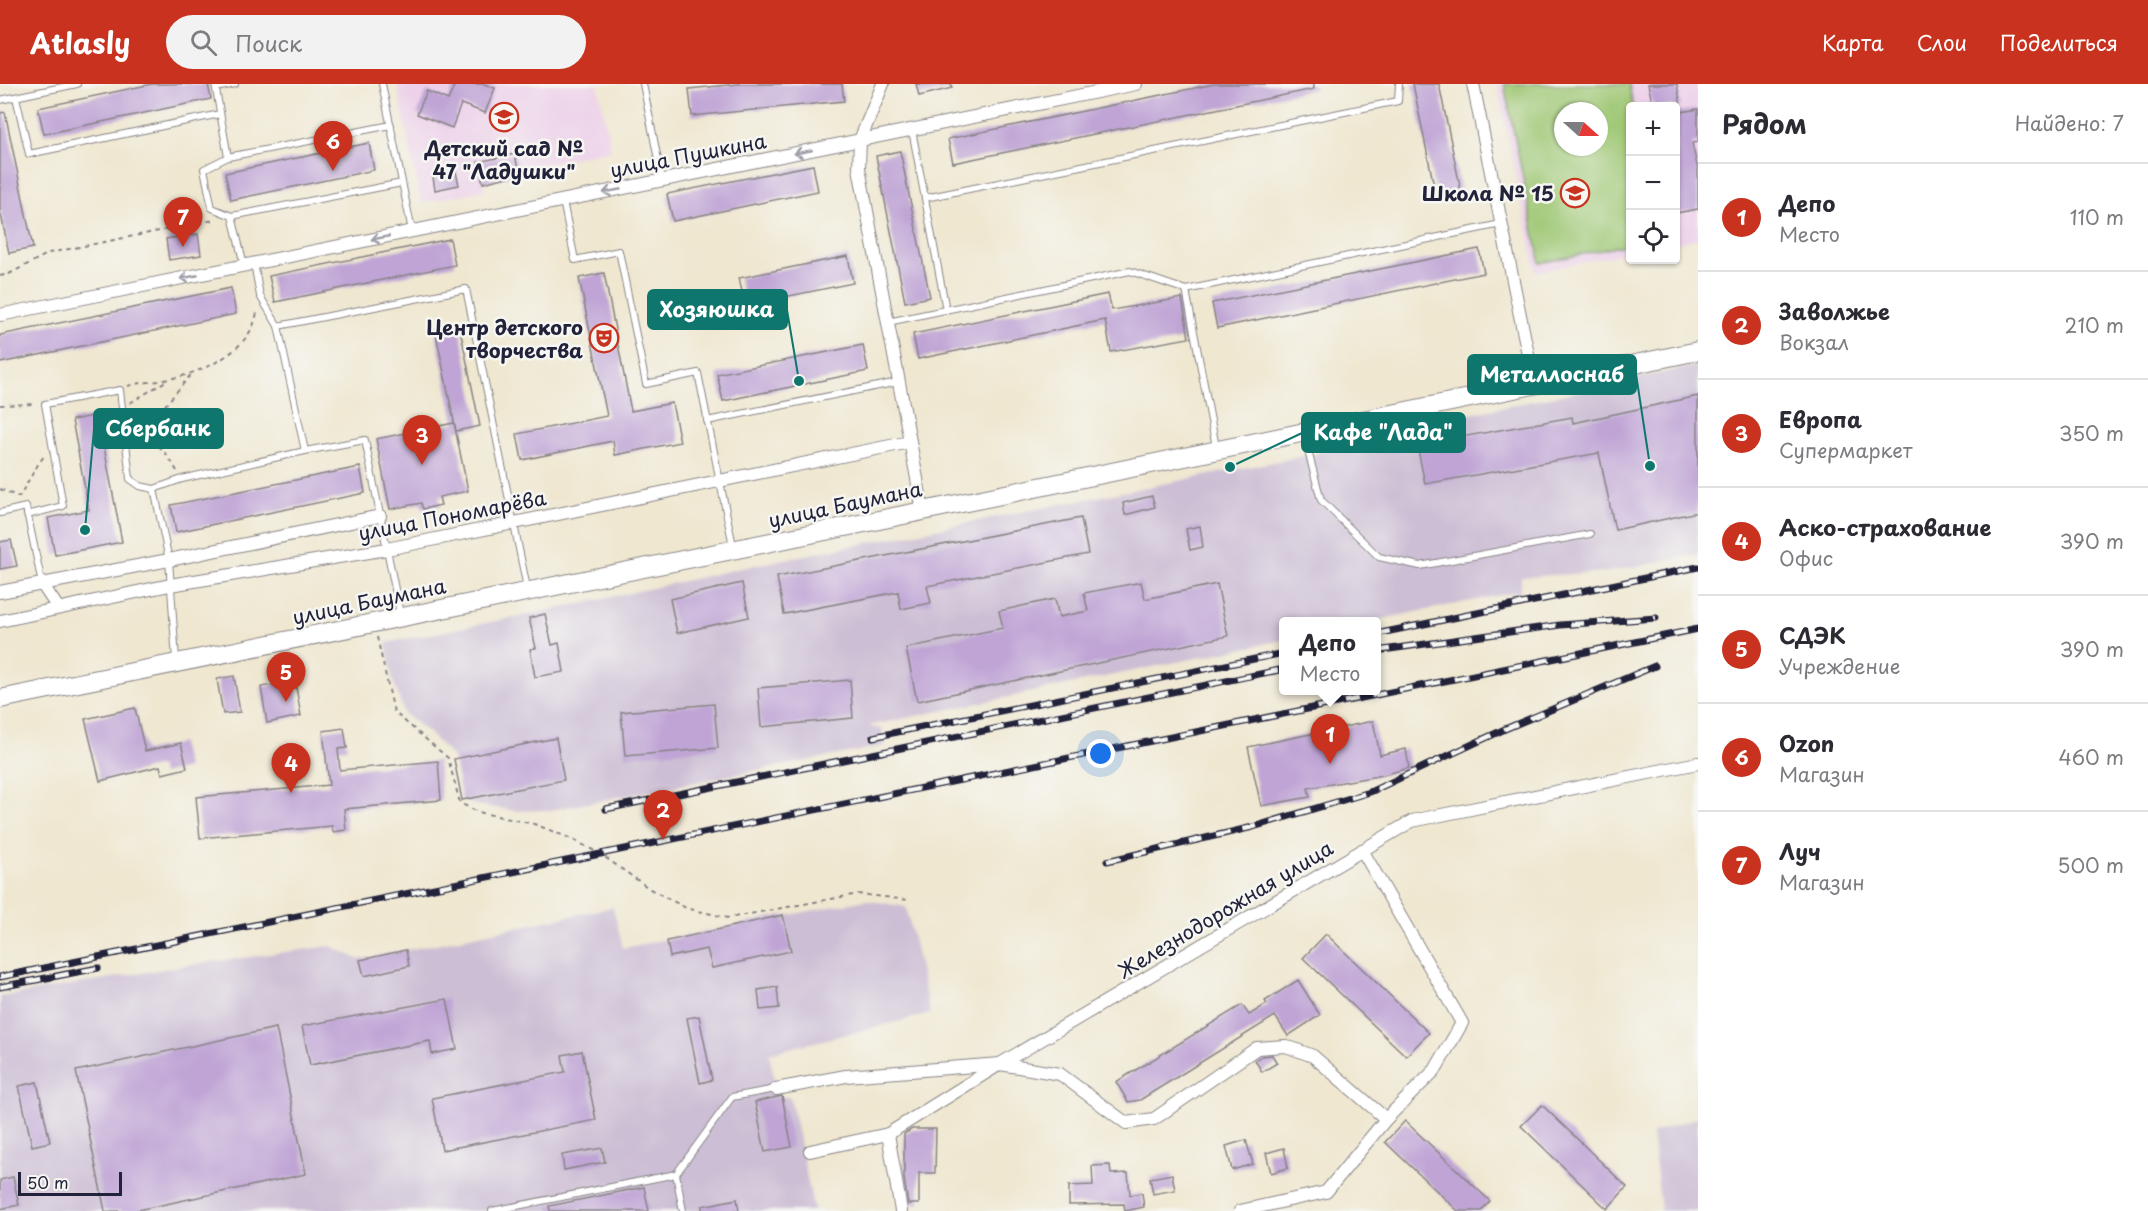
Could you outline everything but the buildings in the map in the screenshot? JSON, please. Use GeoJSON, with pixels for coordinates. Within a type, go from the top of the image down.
{"type":"FeatureCollection","features":[{"type":"Feature","properties":{"kind":"main road","name":"улица Баумана"},"geometry":{"type":"LineString","coordinates":[[0,699],[1698,351]]}},
{"type":"Feature","properties":{"kind":"street"},"geometry":{"type":"LineString","coordinates":[[883,84],[860,140],[859,168],[923,511]]}},
{"type":"Feature","properties":{"kind":"street","name":"улица Пушкина"},"geometry":{"type":"LineString","coordinates":[[0,315],[1136,84]]}},
{"type":"Feature","properties":{"kind":"street"},"geometry":{"type":"LineString","coordinates":[[1473,84],[1534,384]]}},
{"type":"Feature","properties":{"kind":"street","name":"улица Пономарёва"},"geometry":{"type":"LineString","coordinates":[[0,621],[170,585],[387,549],[910,442]]}},
{"type":"Feature","properties":{"kind":"street","name":"улица Пономарёва"},"geometry":{"type":"LineString","coordinates":[[0,592],[380,516]]}},
{"type":"Feature","properties":{"kind":"street"},"geometry":{"type":"LineString","coordinates":[[42,584],[58,608]]}},
{"type":"Feature","properties":{"kind":"street","name":"Железнодорожная улица"},"geometry":{"type":"LineString","coordinates":[[776,1089],[846,1076],[999,1064],[1412,821],[1698,763]]}},
{"type":"Feature","properties":{"kind":"street"},"geometry":{"type":"LineString","coordinates":[[1240,1211],[1326,1192],[1386,1119],[1435,1070],[1462,1023],[1362,850]]}},
{"type":"Feature","properties":{"kind":"street"},"geometry":{"type":"LineString","coordinates":[[810,1151],[888,1134],[999,1064],[1060,1074],[1126,1123],[1154,1119],[1257,1048],[1286,1046],[1313,1056],[1386,1119]]}},
{"type":"Feature","properties":{"kind":"street"},"geometry":{"type":"LineString","coordinates":[[888,1134],[901,1211]]}},
{"type":"Feature","properties":{"kind":"lane"},"geometry":{"type":"LineString","coordinates":[[0,100],[77,84]]}},
{"type":"Feature","properties":{"kind":"lane"},"geometry":{"type":"LineString","coordinates":[[228,157],[215,86],[235,84]]}},
{"type":"Feature","properties":{"kind":"lane"},"geometry":{"type":"LineString","coordinates":[[382,84],[412,231]]}},
{"type":"Feature","properties":{"kind":"lane"},"geometry":{"type":"LineString","coordinates":[[643,84],[662,180]]}},
{"type":"Feature","properties":{"kind":"lane"},"geometry":{"type":"LineString","coordinates":[[925,198],[1398,101],[1399,84]]}},
{"type":"Feature","properties":{"kind":"lane"},"geometry":{"type":"LineString","coordinates":[[16,97],[29,154],[220,114]]}},
{"type":"Feature","properties":{"kind":"lane"},"geometry":{"type":"LineString","coordinates":[[391,125],[228,157],[204,169],[212,208],[232,216],[402,183]]}},
{"type":"Feature","properties":{"kind":"lane"},"geometry":{"type":"LineString","coordinates":[[912,130],[946,310]]}},
{"type":"Feature","properties":{"kind":"lane"},"geometry":{"type":"LineString","coordinates":[[563,201],[575,260],[620,251],[646,384],[698,373],[733,550]]}},
{"type":"Feature","properties":{"kind":"lane"},"geometry":{"type":"LineString","coordinates":[[232,216],[260,296],[278,326],[305,451]]}},
{"type":"Feature","properties":{"kind":"lane"},"geometry":{"type":"LineString","coordinates":[[888,322],[1130,272],[1186,290],[1502,224]]}},
{"type":"Feature","properties":{"kind":"lane"},"geometry":{"type":"LineString","coordinates":[[278,326],[466,289],[527,592]]}},
{"type":"Feature","properties":{"kind":"lane"},"geometry":{"type":"LineString","coordinates":[[1186,290],[1216,451]]}},
{"type":"Feature","properties":{"kind":"lane"},"geometry":{"type":"LineString","coordinates":[[707,421],[899,382]]}},
{"type":"Feature","properties":{"kind":"lane"},"geometry":{"type":"LineString","coordinates":[[27,515],[63,506],[45,404],[120,390],[130,479],[140,486],[154,489],[182,479],[365,440],[401,618]]}},
{"type":"Feature","properties":{"kind":"lane"},"geometry":{"type":"LineString","coordinates":[[1303,432],[1321,500],[1379,556],[1420,566],[1590,534]]}},
{"type":"Feature","properties":{"kind":"lane"},"geometry":{"type":"LineString","coordinates":[[154,489],[169,560],[177,663]]}},
{"type":"Feature","properties":{"kind":"lane"},"geometry":{"type":"LineString","coordinates":[[0,513],[26,507],[42,584]]}},
{"type":"Feature","properties":{"kind":"lane"},"geometry":{"type":"LineString","coordinates":[[492,1211],[676,1174],[732,1097],[776,1089]]}},
{"type":"Feature","properties":{"kind":"lane"},"geometry":{"type":"LineString","coordinates":[[676,1174],[683,1211]]}},
{"type":"Feature","properties":{"kind":"path"},"geometry":{"type":"LineString","coordinates":[[0,276],[9,274],[49,253],[232,216]]}},
{"type":"Feature","properties":{"kind":"path"},"geometry":{"type":"LineString","coordinates":[[122,406],[139,399],[169,380],[211,365],[242,345],[256,320],[260,296]]}},
{"type":"Feature","properties":{"kind":"path"},"geometry":{"type":"LineString","coordinates":[[182,479],[168,456],[147,433],[153,420],[194,371]]}},
{"type":"Feature","properties":{"kind":"path"},"geometry":{"type":"LineString","coordinates":[[120,390],[137,383],[169,380]]}},
{"type":"Feature","properties":{"kind":"path"},"geometry":{"type":"LineString","coordinates":[[0,405],[45,404]]}},
{"type":"Feature","properties":{"kind":"path"},"geometry":{"type":"LineString","coordinates":[[0,489],[19,497],[37,465],[52,447]]}},
{"type":"Feature","properties":{"kind":"path"},"geometry":{"type":"LineString","coordinates":[[377,637],[394,712],[448,758],[460,803],[478,812],[534,824],[576,841],[606,857],[650,889],[686,908],[728,918],[858,894],[909,900]]}},
{"type":"Feature","properties":{"kind":"shaded area","name":"Детский сад № 47 \"Ладушки\""},"geometry":{"type":"Polygon","coordinates":[[[397,84],[598,84],[611,150],[482,177],[484,190],[421,203],[397,84]]]}},
{"type":"Feature","properties":{"kind":"shaded area","name":"Школа № 15"},"geometry":{"type":"Polygon","coordinates":[[[1497,84],[1698,84],[1698,238],[1680,242],[1680,102],[1626,102],[1626,253],[1536,272],[1497,84]]]}},
{"type":"Feature","properties":{"kind":"shaded area"},"geometry":{"type":"Polygon","coordinates":[[[1698,365],[1698,554],[1609,572],[1521,577],[1521,591],[1381,619],[1381,617],[1279,617],[1279,641],[868,726],[882,729],[884,746],[552,810],[517,811],[475,805],[462,800],[454,759],[430,734],[404,713],[392,677],[386,643],[585,603],[760,564],[1309,455],[1412,427],[1698,365]]]}},
{"type":"Feature","properties":{"kind":"shaded area"},"geometry":{"type":"Polygon","coordinates":[[[866,900],[906,907],[930,1014],[769,1053],[778,1097],[790,1097],[814,1211],[0,1211],[0,997],[182,966],[331,946],[360,960],[613,907],[623,948],[866,900]]]}},
{"type":"Feature","properties":{"kind":"shaded area"},"geometry":{"type":"Polygon","coordinates":[[[1698,1117],[1698,1211],[1661,1211],[1652,1133],[1698,1117]]]}},
{"type":"Feature","properties":{"kind":"green space","name":"Школа № 15"},"geometry":{"type":"Polygon","coordinates":[[[1504,84],[1629,84],[1632,102],[1626,102],[1626,245],[1540,263],[1504,84]]]}},
{"type":"Feature","properties":{"kind":"railway"},"geometry":{"type":"LineString","coordinates":[[1381,633],[1698,567]]}},
{"type":"Feature","properties":{"kind":"railway"},"geometry":{"type":"LineString","coordinates":[[1381,650],[1560,625],[1656,618]]}},
{"type":"Feature","properties":{"kind":"railway"},"geometry":{"type":"LineString","coordinates":[[1381,694],[1698,629]]}},
{"type":"Feature","properties":{"kind":"railway"},"geometry":{"type":"LineString","coordinates":[[873,737],[1279,654]]}},
{"type":"Feature","properties":{"kind":"railway"},"geometry":{"type":"LineString","coordinates":[[1107,861],[1253,827],[1370,792],[1505,729],[1655,666]]}},
{"type":"Feature","properties":{"kind":"railway"},"geometry":{"type":"LineString","coordinates":[[606,809],[1279,670]]}},
{"type":"Feature","properties":{"kind":"railway"},"geometry":{"type":"LineString","coordinates":[[0,977],[1376,695]]}},
{"type":"Feature","properties":{"kind":"railway"},"geometry":{"type":"LineString","coordinates":[[0,987],[98,968]]}},
{"type":"Feature","properties":{"kind":"place","name":"Детский сад № 47 \"Ладушки\""},"geometry":{"type":"Point","coordinates":[504,117]}},
{"type":"Feature","properties":{"kind":"place","name":"Ozon"},"geometry":{"type":"Point","coordinates":[333,171]}},
{"type":"Feature","properties":{"kind":"place","name":"Школа № 15"},"geometry":{"type":"Point","coordinates":[1575,193]}},
{"type":"Feature","properties":{"kind":"place","name":"Луч"},"geometry":{"type":"Point","coordinates":[183,247]}},
{"type":"Feature","properties":{"kind":"place","name":"Центр детского творчества"},"geometry":{"type":"Point","coordinates":[604,338]}},
{"type":"Feature","properties":{"kind":"place","name":"Хозяюшка"},"geometry":{"type":"Point","coordinates":[799,381]}},
{"type":"Feature","properties":{"kind":"place","name":"Европа"},"geometry":{"type":"Point","coordinates":[422,465]}},
{"type":"Feature","properties":{"kind":"place","name":"Металлоснаб"},"geometry":{"type":"Point","coordinates":[1650,466]}},
{"type":"Feature","properties":{"kind":"place","name":"Кафе \"Лада\""},"geometry":{"type":"Point","coordinates":[1230,467]}},
{"type":"Feature","properties":{"kind":"place","name":"Сбербанк"},"geometry":{"type":"Point","coordinates":[85,530]}},
{"type":"Feature","properties":{"kind":"place","name":"СДЭК"},"geometry":{"type":"Point","coordinates":[286,702]}},
{"type":"Feature","properties":{"kind":"place","name":"Депо"},"geometry":{"type":"Point","coordinates":[1330,764]}},
{"type":"Feature","properties":{"kind":"place","name":"Аско-страхование"},"geometry":{"type":"Point","coordinates":[291,793]}},
{"type":"Feature","properties":{"kind":"place","name":"Заволжье"},"geometry":{"type":"Point","coordinates":[663,840]}}]}
